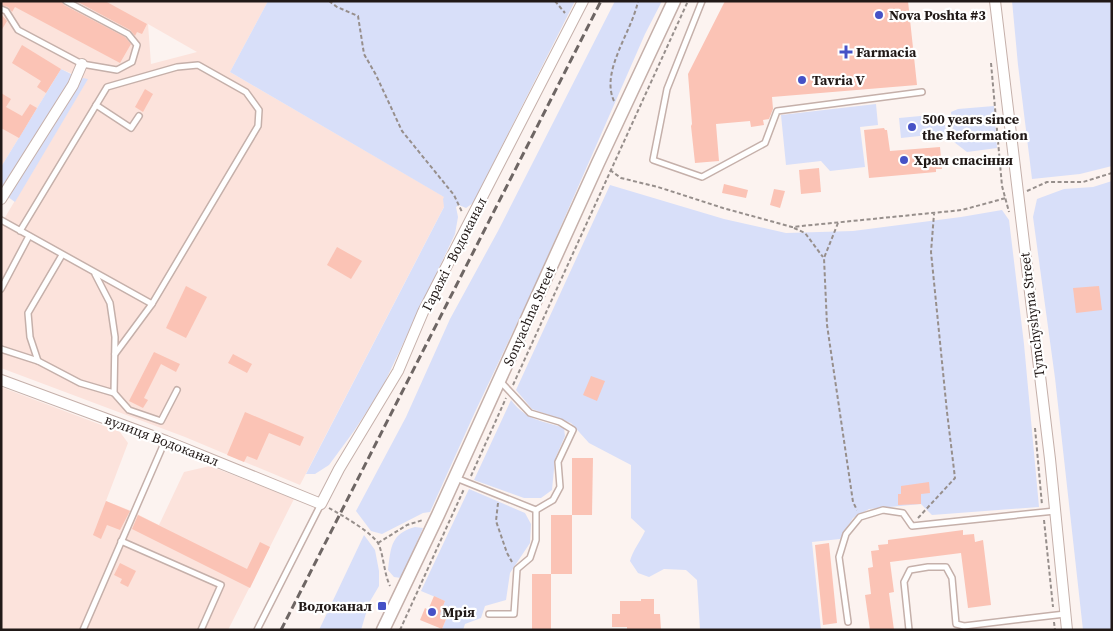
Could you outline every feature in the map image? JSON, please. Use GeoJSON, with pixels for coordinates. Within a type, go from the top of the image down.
{"type":"FeatureCollection","features":[{"type":"Feature","properties":{"kind":"street","name":"Гаражі - Водоканал"},"geometry":{"type":"LineString","coordinates":[[321,504],[339,468],[398,371],[424,312],[583,1]]}},
{"type":"Feature","properties":{"kind":"street","name":"Sonyachna Street"},"geometry":{"type":"LineString","coordinates":[[383,630],[438,515],[461,480],[499,380],[674,1]]}},
{"type":"Feature","properties":{"kind":"street","name":"Tymchyshyna Street"},"geometry":{"type":"LineString","coordinates":[[995,1],[1055,511],[1067,630]]}},
{"type":"Feature","properties":{"kind":"street"},"geometry":{"type":"LineString","coordinates":[[1,199],[73,85],[82,64]]}},
{"type":"Feature","properties":{"kind":"street","name":"вулиця Водоканал"},"geometry":{"type":"LineString","coordinates":[[1,380],[166,441],[321,504]]}},
{"type":"Feature","properties":{"kind":"lane"},"geometry":{"type":"LineString","coordinates":[[1,9],[6,11],[18,30],[82,64],[118,70],[132,62],[137,45],[128,34],[66,1]]}},
{"type":"Feature","properties":{"kind":"lane"},"geometry":{"type":"LineString","coordinates":[[702,1],[667,89],[653,160],[702,177],[765,143],[777,111],[922,92]]}},
{"type":"Feature","properties":{"kind":"lane"},"geometry":{"type":"LineString","coordinates":[[20,231],[107,86],[177,67],[198,64],[246,92],[259,110],[258,126],[152,304],[115,355]]}},
{"type":"Feature","properties":{"kind":"lane"},"geometry":{"type":"LineString","coordinates":[[96,105],[132,128],[139,116]]}},
{"type":"Feature","properties":{"kind":"lane"},"geometry":{"type":"LineString","coordinates":[[1,220],[152,304]]}},
{"type":"Feature","properties":{"kind":"lane"},"geometry":{"type":"LineString","coordinates":[[1,289],[28,236]]}},
{"type":"Feature","properties":{"kind":"lane"},"geometry":{"type":"LineString","coordinates":[[38,361],[30,338],[28,313],[62,255]]}},
{"type":"Feature","properties":{"kind":"lane"},"geometry":{"type":"LineString","coordinates":[[95,273],[110,303],[115,337],[114,393]]}},
{"type":"Feature","properties":{"kind":"lane"},"geometry":{"type":"LineString","coordinates":[[1,349],[38,361],[80,384],[114,393],[129,410],[161,421],[177,390]]}},
{"type":"Feature","properties":{"kind":"lane"},"geometry":{"type":"LineString","coordinates":[[499,380],[530,413],[560,422],[573,430],[558,462],[560,487],[553,500],[536,510]]}},
{"type":"Feature","properties":{"kind":"lane"},"geometry":{"type":"LineString","coordinates":[[83,630],[166,441]]}},
{"type":"Feature","properties":{"kind":"lane"},"geometry":{"type":"LineString","coordinates":[[461,480],[536,510]]}},
{"type":"Feature","properties":{"kind":"lane"},"geometry":{"type":"LineString","coordinates":[[257,630],[321,504]]}},
{"type":"Feature","properties":{"kind":"lane"},"geometry":{"type":"LineString","coordinates":[[489,614],[514,614],[517,570],[530,558],[536,540],[536,510]]}},
{"type":"Feature","properties":{"kind":"lane"},"geometry":{"type":"LineString","coordinates":[[848,622],[840,557],[846,534],[860,517],[883,510],[903,513],[912,526],[1055,511]]}},
{"type":"Feature","properties":{"kind":"lane"},"geometry":{"type":"LineString","coordinates":[[122,541],[220,585],[201,630]]}},
{"type":"Feature","properties":{"kind":"lane"},"geometry":{"type":"LineString","coordinates":[[909,630],[904,582],[910,570],[928,567],[946,567],[952,578],[956,624],[964,626],[1065,614]]}},
{"type":"Feature","properties":{"kind":"path"},"geometry":{"type":"LineString","coordinates":[[328,1],[358,16],[364,54],[402,131],[454,194],[468,226]]}},
{"type":"Feature","properties":{"kind":"path"},"geometry":{"type":"LineString","coordinates":[[555,1],[572,22]]}},
{"type":"Feature","properties":{"kind":"path"},"geometry":{"type":"LineString","coordinates":[[621,115],[611,95],[610,80],[618,54],[636,12],[638,1]]}},
{"type":"Feature","properties":{"kind":"path"},"geometry":{"type":"LineString","coordinates":[[400,630],[461,480],[510,391],[688,1]]}},
{"type":"Feature","properties":{"kind":"path"},"geometry":{"type":"LineString","coordinates":[[990,58],[1002,186],[1009,214]]}},
{"type":"Feature","properties":{"kind":"path"},"geometry":{"type":"LineString","coordinates":[[598,163],[621,178],[658,187],[805,232],[824,258]]}},
{"type":"Feature","properties":{"kind":"path"},"geometry":{"type":"LineString","coordinates":[[792,227],[962,210],[1018,195],[1047,182],[1083,182],[1112,173]]}},
{"type":"Feature","properties":{"kind":"path"},"geometry":{"type":"LineString","coordinates":[[912,526],[922,512],[937,499],[955,478],[931,252],[934,214]]}},
{"type":"Feature","properties":{"kind":"path"},"geometry":{"type":"LineString","coordinates":[[838,223],[824,258],[827,325],[853,502],[860,517]]}},
{"type":"Feature","properties":{"kind":"path"},"geometry":{"type":"LineString","coordinates":[[1035,427],[1055,630]]}},
{"type":"Feature","properties":{"kind":"path"},"geometry":{"type":"LineString","coordinates":[[499,495],[496,521],[507,553],[517,570]]}},
{"type":"Feature","properties":{"kind":"path"},"geometry":{"type":"LineString","coordinates":[[321,504],[352,520],[378,543],[386,579],[397,599]]}},
{"type":"Feature","properties":{"kind":"path"},"geometry":{"type":"LineString","coordinates":[[378,543],[407,525],[438,515]]}},
{"type":"Feature","properties":{"kind":"shaded area"},"geometry":{"type":"Polygon","coordinates":[[[1,1],[268,1],[230,72],[448,199],[300,485],[185,437],[1,368],[1,224],[87,80],[61,69],[1,167],[1,1]],[[148,24],[151,64],[197,52],[148,24]]]}},
{"type":"Feature","properties":{"kind":"shaded area"},"geometry":{"type":"Polygon","coordinates":[[[268,1],[575,1],[473,203],[466,208],[459,205],[456,207],[458,217],[455,234],[382,388],[329,465],[315,474],[306,474],[444,207],[444,197],[230,72],[268,1]]]}},
{"type":"Feature","properties":{"kind":"shaded area"},"geometry":{"type":"Polygon","coordinates":[[[615,1],[662,1],[645,34],[536,283],[430,512],[423,513],[382,534],[371,531],[356,511],[406,417],[450,319],[498,231],[615,1]]]}},
{"type":"Feature","properties":{"kind":"shaded area"},"geometry":{"type":"Polygon","coordinates":[[[1012,1],[1112,1],[1112,166],[1080,174],[1032,179],[1012,1]]]}},
{"type":"Feature","properties":{"kind":"shaded area"},"geometry":{"type":"Polygon","coordinates":[[[61,69],[71,74],[71,79],[1,189],[1,167],[61,69]]]}},
{"type":"Feature","properties":{"kind":"shaded area"},"geometry":{"type":"Polygon","coordinates":[[[83,78],[88,79],[15,202],[8,197],[78,82],[83,78]]]}},
{"type":"Feature","properties":{"kind":"shaded area"},"geometry":{"type":"Polygon","coordinates":[[[876,104],[878,125],[860,127],[865,167],[830,171],[821,161],[786,165],[781,115],[876,104]]]}},
{"type":"Feature","properties":{"kind":"shaded area"},"geometry":{"type":"Polygon","coordinates":[[[994,106],[997,148],[967,152],[954,142],[951,112],[958,109],[994,106]]]}},
{"type":"Feature","properties":{"kind":"shaded area"},"geometry":{"type":"Polygon","coordinates":[[[942,114],[944,116],[947,140],[938,134],[901,138],[899,118],[942,114]]]}},
{"type":"Feature","properties":{"kind":"shaded area"},"geometry":{"type":"Polygon","coordinates":[[[1112,181],[1112,630],[1083,630],[1055,378],[1033,217],[1037,199],[1064,189],[1093,187],[1112,181]]]}},
{"type":"Feature","properties":{"kind":"shaded area"},"geometry":{"type":"Polygon","coordinates":[[[610,185],[724,219],[786,233],[853,231],[1002,210],[1009,220],[1024,344],[1039,507],[932,515],[921,504],[869,509],[853,518],[840,539],[812,542],[821,630],[700,630],[697,580],[686,570],[664,569],[649,577],[638,573],[630,561],[645,531],[631,518],[631,465],[589,443],[571,423],[532,409],[516,390],[610,185]]]}},
{"type":"Feature","properties":{"kind":"shaded area"},"geometry":{"type":"Polygon","coordinates":[[[1,387],[120,432],[128,443],[106,501],[159,525],[184,472],[210,466],[294,499],[228,630],[1,630],[1,387]]]}},
{"type":"Feature","properties":{"kind":"shaded area"},"geometry":{"type":"Polygon","coordinates":[[[511,400],[529,416],[564,428],[565,436],[555,459],[552,490],[541,498],[524,498],[474,480],[511,400]]]}},
{"type":"Feature","properties":{"kind":"shaded area"},"geometry":{"type":"Polygon","coordinates":[[[469,489],[525,513],[531,524],[530,543],[510,573],[506,600],[485,606],[481,618],[465,624],[463,630],[442,629],[447,617],[440,614],[445,601],[421,591],[469,489]]]}},
{"type":"Feature","properties":{"kind":"shaded area"},"geometry":{"type":"Polygon","coordinates":[[[415,527],[423,528],[401,578],[394,577],[388,570],[394,542],[401,533],[415,527]]]}},
{"type":"Feature","properties":{"kind":"shaded area"},"geometry":{"type":"Polygon","coordinates":[[[364,535],[375,550],[379,571],[379,586],[369,603],[361,630],[319,630],[364,535]]]}},
{"type":"Feature","properties":{"kind":"building"},"geometry":{"type":"Polygon","coordinates":[[[1,1],[62,1],[64,5],[125,37],[131,44],[120,63],[15,7],[12,12],[8,7],[1,5],[1,1]]]}},
{"type":"Feature","properties":{"kind":"building"},"geometry":{"type":"Polygon","coordinates":[[[76,1],[105,1],[147,24],[142,34],[137,32],[135,36],[130,30],[76,1]]]}},
{"type":"Feature","properties":{"kind":"building","name":"Tavria V"},"geometry":{"type":"Polygon","coordinates":[[[725,1],[908,1],[917,85],[772,97],[773,109],[769,119],[763,120],[764,125],[751,127],[750,121],[716,124],[719,161],[695,163],[688,74],[725,1]]]}},
{"type":"Feature","properties":{"kind":"building"},"geometry":{"type":"Polygon","coordinates":[[[1,14],[7,21],[1,31],[1,14]]]}},
{"type":"Feature","properties":{"kind":"building"},"geometry":{"type":"Polygon","coordinates":[[[22,45],[61,69],[46,93],[37,87],[41,81],[12,63],[22,45]]]}},
{"type":"Feature","properties":{"kind":"building"},"geometry":{"type":"Polygon","coordinates":[[[145,89],[153,94],[143,112],[135,107],[145,89]]]}},
{"type":"Feature","properties":{"kind":"building"},"geometry":{"type":"Polygon","coordinates":[[[1,93],[11,99],[6,107],[22,116],[30,104],[37,108],[19,138],[1,128],[1,93]]]}},
{"type":"Feature","properties":{"kind":"building","name":"Храм спасіння"},"geometry":{"type":"Polygon","coordinates":[[[884,128],[887,130],[890,151],[940,147],[942,169],[936,169],[936,172],[869,178],[864,130],[884,128]]]}},
{"type":"Feature","properties":{"kind":"building"},"geometry":{"type":"Polygon","coordinates":[[[819,168],[821,192],[801,194],[799,170],[819,168]]]}},
{"type":"Feature","properties":{"kind":"building"},"geometry":{"type":"Polygon","coordinates":[[[724,184],[748,190],[746,198],[722,193],[724,184]]]}},
{"type":"Feature","properties":{"kind":"building"},"geometry":{"type":"Polygon","coordinates":[[[774,189],[785,191],[780,208],[770,205],[774,189]]]}},
{"type":"Feature","properties":{"kind":"building"},"geometry":{"type":"Polygon","coordinates":[[[337,247],[362,261],[351,279],[327,265],[337,247]]]}},
{"type":"Feature","properties":{"kind":"building"},"geometry":{"type":"Polygon","coordinates":[[[186,286],[207,297],[186,338],[166,328],[186,286]]]}},
{"type":"Feature","properties":{"kind":"building"},"geometry":{"type":"Polygon","coordinates":[[[1099,286],[1102,310],[1076,313],[1073,288],[1099,286]]]}},
{"type":"Feature","properties":{"kind":"building"},"geometry":{"type":"Polygon","coordinates":[[[154,352],[180,364],[176,372],[161,364],[144,398],[148,400],[143,408],[129,401],[154,352]]]}},
{"type":"Feature","properties":{"kind":"building"},"geometry":{"type":"Polygon","coordinates":[[[233,354],[252,364],[247,373],[228,363],[233,354]]]}},
{"type":"Feature","properties":{"kind":"building"},"geometry":{"type":"Polygon","coordinates":[[[591,376],[605,381],[597,401],[583,395],[591,376]]]}},
{"type":"Feature","properties":{"kind":"building"},"geometry":{"type":"Polygon","coordinates":[[[245,412],[304,437],[300,446],[269,433],[257,460],[247,456],[244,462],[227,455],[245,412]]]}},
{"type":"Feature","properties":{"kind":"building"},"geometry":{"type":"Polygon","coordinates":[[[572,458],[593,458],[592,515],[572,515],[572,458]]]}},
{"type":"Feature","properties":{"kind":"building"},"geometry":{"type":"Polygon","coordinates":[[[929,482],[930,493],[921,494],[921,504],[898,505],[898,494],[901,494],[901,486],[929,482]]]}},
{"type":"Feature","properties":{"kind":"building"},"geometry":{"type":"Polygon","coordinates":[[[106,501],[130,511],[120,530],[107,525],[101,539],[93,535],[106,501]]]}},
{"type":"Feature","properties":{"kind":"building"},"geometry":{"type":"Polygon","coordinates":[[[138,515],[247,569],[260,542],[270,547],[250,588],[132,529],[138,515]]]}},
{"type":"Feature","properties":{"kind":"building"},"geometry":{"type":"Polygon","coordinates":[[[551,515],[572,515],[572,574],[551,574],[551,515]]]}},
{"type":"Feature","properties":{"kind":"building"},"geometry":{"type":"Polygon","coordinates":[[[963,530],[963,535],[974,534],[975,542],[983,540],[991,605],[968,608],[961,553],[890,562],[894,592],[889,593],[894,630],[870,630],[865,595],[871,594],[868,568],[873,567],[871,551],[879,550],[878,545],[888,544],[888,540],[963,530]]]}},
{"type":"Feature","properties":{"kind":"building"},"geometry":{"type":"Polygon","coordinates":[[[829,543],[837,623],[823,625],[815,545],[829,543]]]}},
{"type":"Feature","properties":{"kind":"building"},"geometry":{"type":"Polygon","coordinates":[[[120,563],[136,571],[128,587],[120,583],[122,579],[114,575],[120,563]]]}},
{"type":"Feature","properties":{"kind":"building"},"geometry":{"type":"Polygon","coordinates":[[[532,574],[551,574],[551,630],[532,630],[532,574]]]}},
{"type":"Feature","properties":{"kind":"building","name":"Мрія"},"geometry":{"type":"Polygon","coordinates":[[[434,596],[445,601],[440,614],[447,617],[442,629],[420,620],[425,608],[428,610],[434,596]]]}},
{"type":"Feature","properties":{"kind":"building"},"geometry":{"type":"Polygon","coordinates":[[[641,599],[654,599],[654,614],[660,614],[661,630],[627,630],[627,627],[612,627],[612,614],[620,614],[620,601],[641,601],[641,599]]]}},
{"type":"Feature","properties":{"kind":"railway"},"geometry":{"type":"LineString","coordinates":[[281,630],[601,1]]}},
{"type":"Feature","properties":{"kind":"place","name":"Nova Poshta #3"},"geometry":{"type":"Point","coordinates":[879,15]}},
{"type":"Feature","properties":{"kind":"place","name":"Farmacia"},"geometry":{"type":"Point","coordinates":[846,52]}},
{"type":"Feature","properties":{"kind":"place","name":"Tavria V"},"geometry":{"type":"Point","coordinates":[802,80]}},
{"type":"Feature","properties":{"kind":"place","name":"500 years since the Reformation"},"geometry":{"type":"Point","coordinates":[912,127]}},
{"type":"Feature","properties":{"kind":"place","name":"Храм спасіння"},"geometry":{"type":"Point","coordinates":[904,160]}},
{"type":"Feature","properties":{"kind":"place","name":"Водоканал"},"geometry":{"type":"Point","coordinates":[382,606]}},
{"type":"Feature","properties":{"kind":"place","name":"Мрія"},"geometry":{"type":"Point","coordinates":[432,612]}}]}
